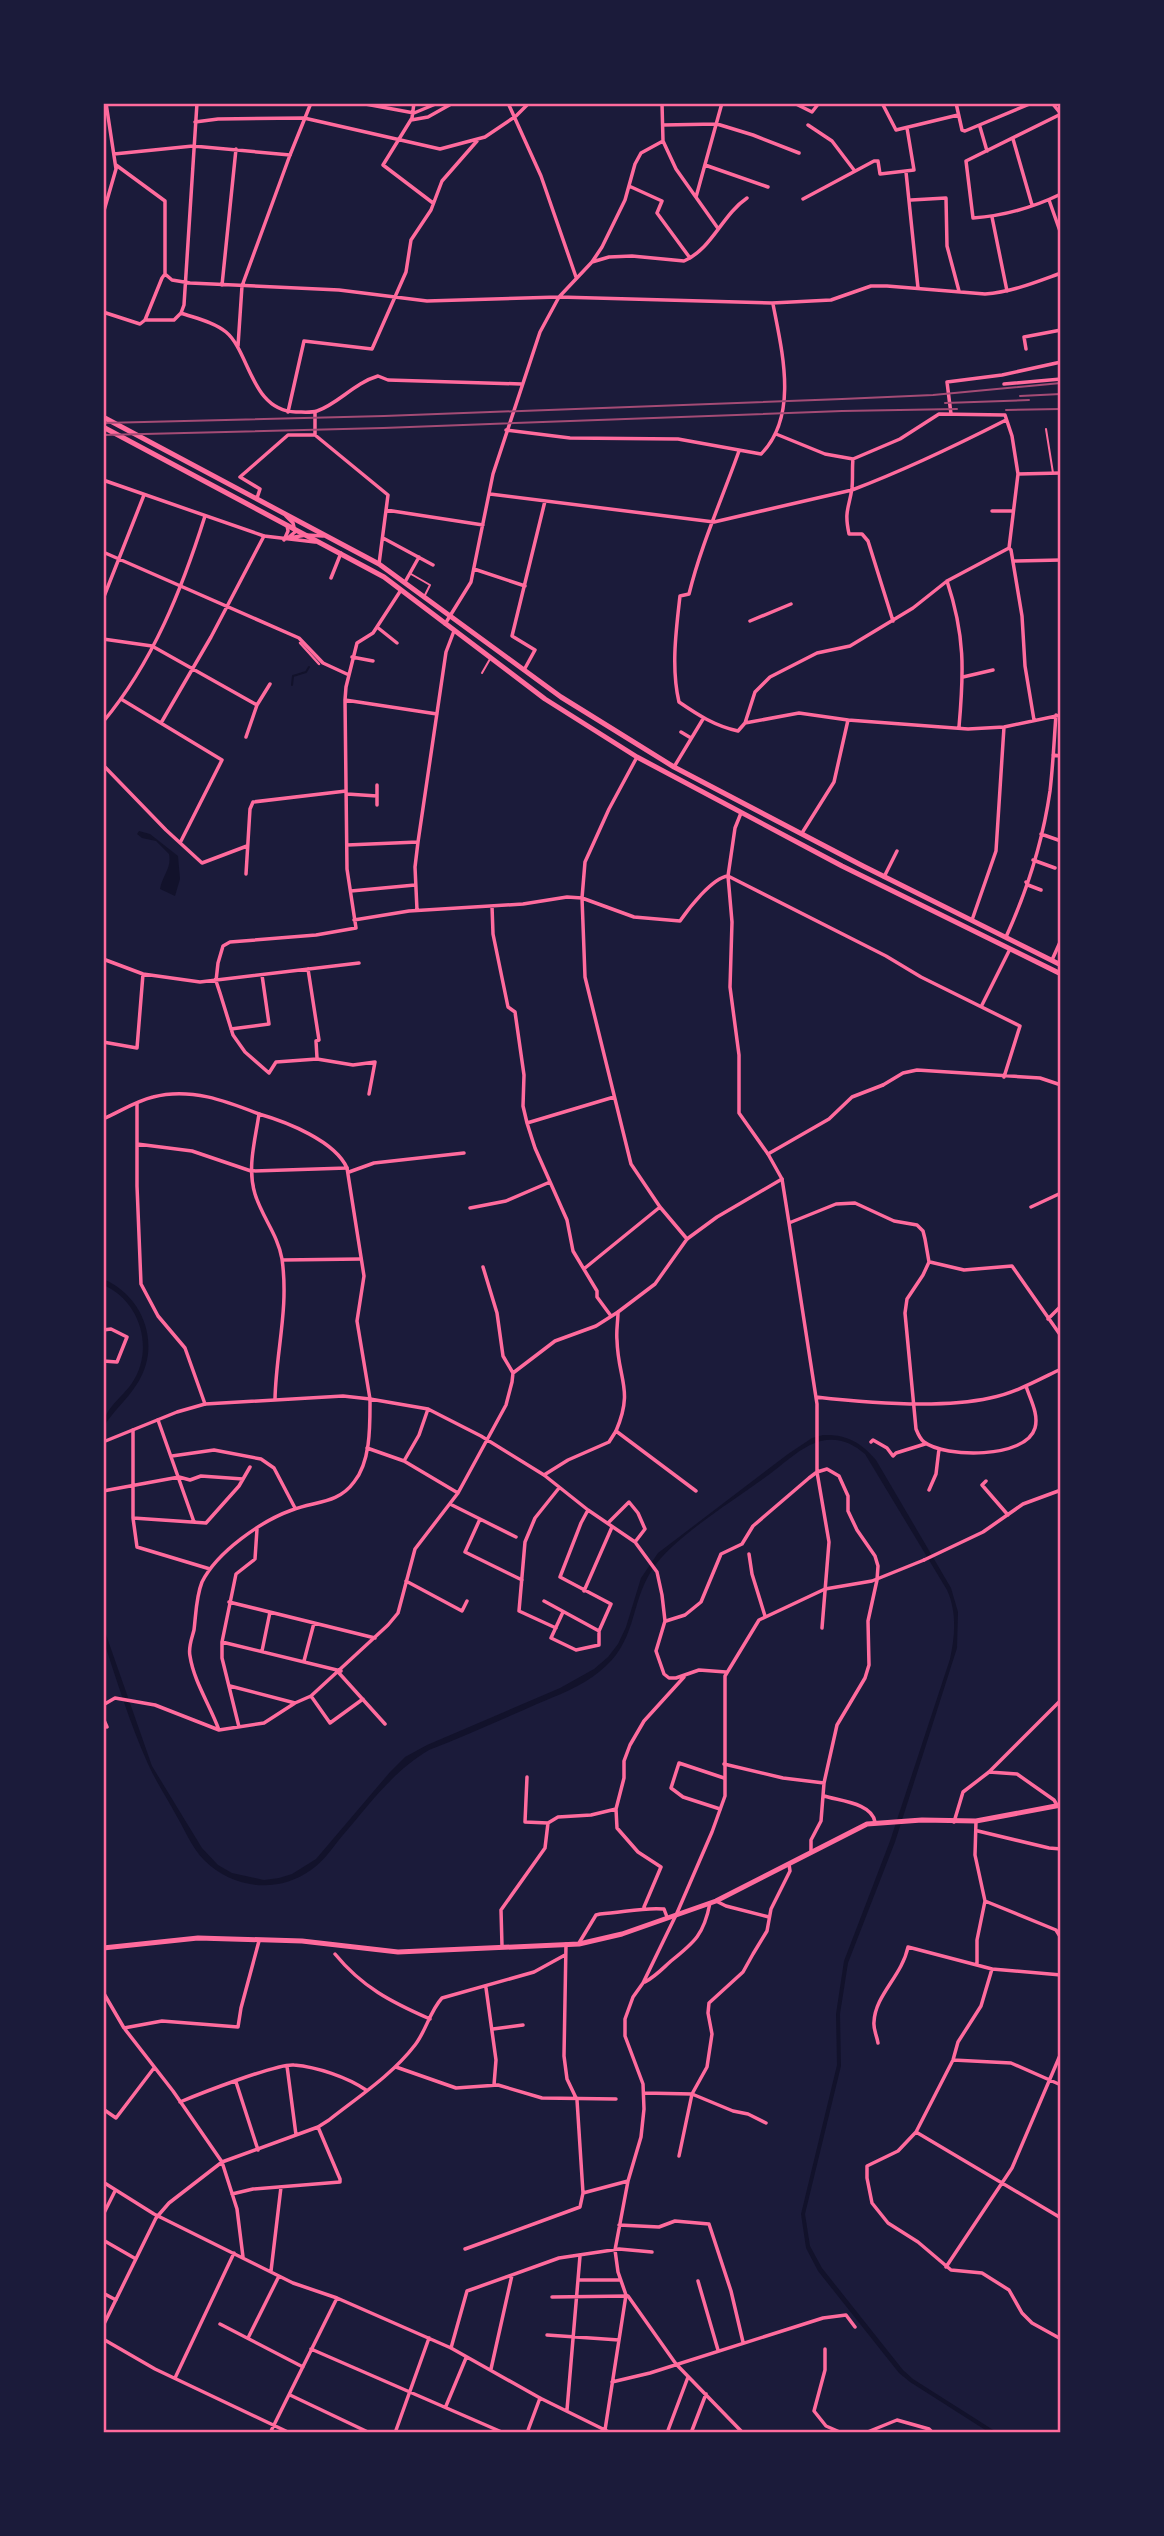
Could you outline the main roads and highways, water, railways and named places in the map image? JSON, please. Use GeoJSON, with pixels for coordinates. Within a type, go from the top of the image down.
{"type":"FeatureCollection","features":[{"type":"Feature","properties":{"kind":"main road"},"geometry":{"type":"LineString","coordinates":[[103,417],[379,564],[561,696],[674,767],[884,877],[1061,965]]}},
{"type":"Feature","properties":{"kind":"main road"},"geometry":{"type":"LineString","coordinates":[[103,427],[384,577],[545,699],[637,757],[842,866],[1061,974]]}},
{"type":"Feature","properties":{"kind":"main road"},"geometry":{"type":"LineString","coordinates":[[103,1948],[198,1938],[328,1943],[398,1952],[579,1944],[622,1934],[713,1902],[850,1831],[875,1822],[976,1821],[1059,1805]]}},
{"type":"Feature","properties":{"kind":"waterway"},"geometry":{"type":"LineString","coordinates":[[292,685],[293,676],[306,672],[309,667]]}},
{"type":"Feature","properties":{"kind":"railway"},"geometry":{"type":"LineString","coordinates":[[103,423],[384,416],[842,399],[933,395],[1061,383]]}},
{"type":"Feature","properties":{"kind":"railway"},"geometry":{"type":"LineString","coordinates":[[1020,396],[1061,394]]}},
{"type":"Feature","properties":{"kind":"railway"},"geometry":{"type":"LineString","coordinates":[[945,403],[1029,400]]}},
{"type":"Feature","properties":{"kind":"railway"},"geometry":{"type":"LineString","coordinates":[[103,435],[957,409]]}},
{"type":"Feature","properties":{"kind":"railway"},"geometry":{"type":"LineString","coordinates":[[1006,410],[1061,409]]}}]}
